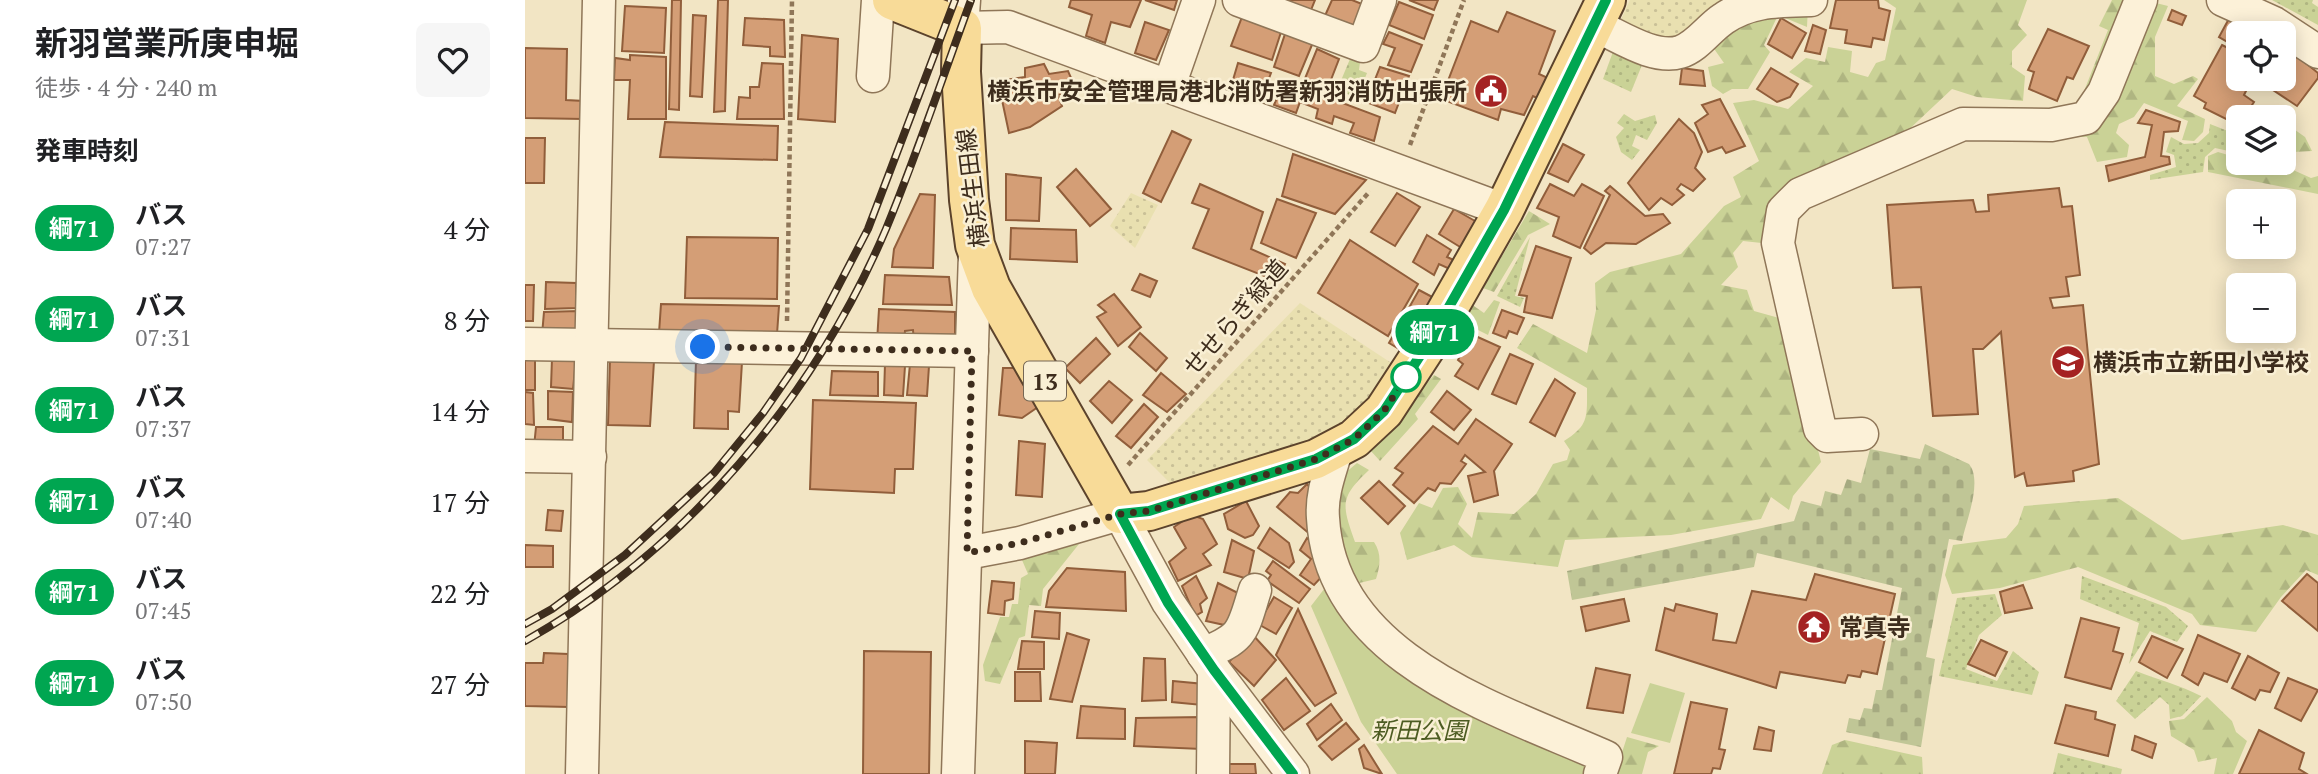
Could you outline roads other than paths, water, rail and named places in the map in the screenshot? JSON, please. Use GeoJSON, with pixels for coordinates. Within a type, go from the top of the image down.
{"type":"FeatureCollection","features":[{"type":"Feature","properties":{"kind":"main road"},"geometry":{"type":"LineString","coordinates":[[892,0],[963,14]]}},
{"type":"Feature","properties":{"kind":"main road"},"geometry":{"type":"LineString","coordinates":[[1113,502],[1149,511],[1336,450],[1354,439],[1384,411],[1429,342],[1504,210],[1600,13]]}},
{"type":"Feature","properties":{"kind":"main road","name":"横浜生田線"},"geometry":{"type":"LineString","coordinates":[[963,14],[961,72],[967,175],[975,245],[992,288],[1113,502]]}},
{"type":"Feature","properties":{"kind":"street"},"geometry":{"type":"LineString","coordinates":[[582,774],[599,0]]}},
{"type":"Feature","properties":{"kind":"street"},"geometry":{"type":"LineString","coordinates":[[873,76],[878,0]]}},
{"type":"Feature","properties":{"kind":"street"},"geometry":{"type":"LineString","coordinates":[[1169,86],[1199,0]]}},
{"type":"Feature","properties":{"kind":"street"},"geometry":{"type":"LineString","coordinates":[[1239,0],[1363,46],[1380,0]]}},
{"type":"Feature","properties":{"kind":"street"},"geometry":{"type":"LineString","coordinates":[[1600,13],[1647,48],[1666,53],[1681,51],[1742,7],[1763,1],[1811,0]]}},
{"type":"Feature","properties":{"kind":"street"},"geometry":{"type":"LineString","coordinates":[[1862,434],[1827,436],[1820,429],[1777,243],[1783,211],[1800,194],[1963,124],[2051,125],[2086,118],[2104,92],[2141,0]]}},
{"type":"Feature","properties":{"kind":"street"},"geometry":{"type":"LineString","coordinates":[[2223,0],[2274,23],[2318,52]]}},
{"type":"Feature","properties":{"kind":"street"},"geometry":{"type":"LineString","coordinates":[[963,14],[1009,27],[1169,86],[1399,158],[1504,210]]}},
{"type":"Feature","properties":{"kind":"street"},"geometry":{"type":"LineString","coordinates":[[958,774],[975,245]]}},
{"type":"Feature","properties":{"kind":"street"},"geometry":{"type":"LineString","coordinates":[[525,344],[972,351]]}},
{"type":"Feature","properties":{"kind":"street"},"geometry":{"type":"LineString","coordinates":[[1336,450],[1325,486],[1323,517],[1328,551],[1338,580],[1369,624],[1386,644],[1459,693],[1607,757],[1600,774]]}},
{"type":"Feature","properties":{"kind":"street"},"geometry":{"type":"LineString","coordinates":[[525,456],[590,457]]}},
{"type":"Feature","properties":{"kind":"street"},"geometry":{"type":"LineString","coordinates":[[967,553],[1020,543],[1113,502],[1168,603],[1208,662],[1293,774]]}},
{"type":"Feature","properties":{"kind":"street"},"geometry":{"type":"LineString","coordinates":[[1208,662],[1231,643],[1243,628],[1255,590]]}},
{"type":"Feature","properties":{"kind":"street"},"geometry":{"type":"LineString","coordinates":[[1208,662],[1213,774]]}},
{"type":"Feature","properties":{"kind":"railway"},"geometry":{"type":"LineString","coordinates":[[525,624],[552,609],[625,555],[714,473],[763,413],[801,358],[868,229],[955,0]]}},
{"type":"Feature","properties":{"kind":"railway"},"geometry":{"type":"LineString","coordinates":[[525,641],[583,604],[639,562],[691,516],[739,465],[782,410],[822,352],[856,292],[886,229],[971,0]]}},
{"type":"Feature","properties":{"kind":"place","name":"横浜市安全管理局港北消防署新羽消防出張所"},"geometry":{"type":"Point","coordinates":[1491,91]}},
{"type":"Feature","properties":{"kind":"place","name":"横浜市立新田小学校"},"geometry":{"type":"Point","coordinates":[2068,362]}},
{"type":"Feature","properties":{"kind":"place","name":"常真寺"},"geometry":{"type":"Point","coordinates":[1814,627]}},
{"type":"Feature","properties":{"kind":"park label","name":"新田公園"},"geometry":{"type":"Point","coordinates":[1419,730]}}]}
